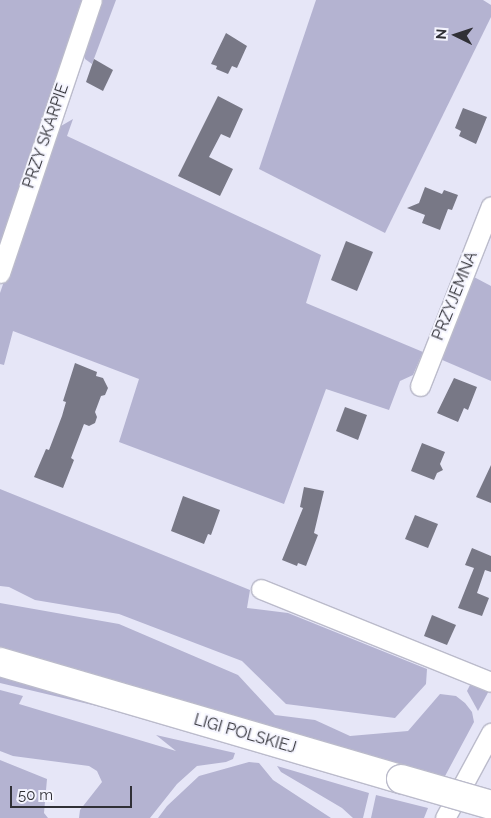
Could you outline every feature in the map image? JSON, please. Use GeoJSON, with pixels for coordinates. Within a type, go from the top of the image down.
{"type":"FeatureCollection","features":[{"type":"Feature","properties":{"kind":"main road","name":"LIGI POLSKIEJ"},"geometry":{"type":"LineString","coordinates":[[0,662],[491,805]]}},
{"type":"Feature","properties":{"kind":"street","name":"PRZY SKARPIE"},"geometry":{"type":"LineString","coordinates":[[0,273],[92,0]]}},
{"type":"Feature","properties":{"kind":"street","name":"PRZYJEMNA"},"geometry":{"type":"LineString","coordinates":[[420,386],[491,206]]}},
{"type":"Feature","properties":{"kind":"street"},"geometry":{"type":"LineString","coordinates":[[261,589],[491,682]]}},
{"type":"Feature","properties":{"kind":"street"},"geometry":{"type":"LineString","coordinates":[[446,818],[491,733]]}},
{"type":"Feature","properties":{"kind":"shaded area"},"geometry":{"type":"Polygon","coordinates":[[[0,0],[87,0],[0,243],[0,0]]]}},
{"type":"Feature","properties":{"kind":"shaded area"},"geometry":{"type":"Polygon","coordinates":[[[103,0],[116,0],[92,64],[85,59],[84,51],[99,3],[103,0]]]}},
{"type":"Feature","properties":{"kind":"shaded area"},"geometry":{"type":"Polygon","coordinates":[[[316,0],[483,0],[491,5],[491,17],[385,233],[259,169],[316,0]]]}},
{"type":"Feature","properties":{"kind":"shaded area"},"geometry":{"type":"Polygon","coordinates":[[[73,119],[67,136],[321,255],[306,303],[423,352],[413,375],[400,381],[389,410],[326,389],[284,504],[119,442],[139,379],[13,331],[4,365],[0,364],[0,293],[55,132],[73,119]]]}},
{"type":"Feature","properties":{"kind":"shaded area"},"geometry":{"type":"Polygon","coordinates":[[[474,277],[491,286],[491,381],[440,359],[474,277]]]}},
{"type":"Feature","properties":{"kind":"shaded area"},"geometry":{"type":"Polygon","coordinates":[[[0,489],[250,590],[247,608],[288,613],[427,669],[426,684],[395,718],[286,704],[242,661],[119,614],[35,600],[9,587],[0,586],[0,489]]]}},
{"type":"Feature","properties":{"kind":"shaded area"},"geometry":{"type":"Polygon","coordinates":[[[0,603],[119,624],[238,675],[275,715],[315,720],[350,736],[408,731],[440,694],[456,696],[465,703],[472,712],[474,722],[444,778],[0,651],[0,603]]]}},
{"type":"Feature","properties":{"kind":"shaded area"},"geometry":{"type":"Polygon","coordinates":[[[0,676],[397,790],[396,792],[101,707],[0,683],[0,676]]]}},
{"type":"Feature","properties":{"kind":"shaded area"},"geometry":{"type":"Polygon","coordinates":[[[471,683],[491,687],[478,711],[467,691],[471,683]]]}},
{"type":"Feature","properties":{"kind":"shaded area"},"geometry":{"type":"Polygon","coordinates":[[[0,690],[23,696],[19,704],[176,751],[156,735],[235,753],[233,759],[226,762],[197,766],[177,784],[150,818],[79,818],[80,810],[102,782],[97,771],[89,766],[13,756],[0,751],[0,690]]]}},
{"type":"Feature","properties":{"kind":"shaded area"},"geometry":{"type":"Polygon","coordinates":[[[0,760],[47,779],[44,813],[48,818],[0,818],[0,760]]]}},
{"type":"Feature","properties":{"kind":"shaded area"},"geometry":{"type":"Polygon","coordinates":[[[249,762],[259,763],[273,780],[331,818],[158,818],[167,806],[199,776],[249,762]]]}},
{"type":"Feature","properties":{"kind":"shaded area"},"geometry":{"type":"Polygon","coordinates":[[[277,766],[369,793],[363,818],[353,818],[342,808],[281,772],[277,766]]]}},
{"type":"Feature","properties":{"kind":"shaded area"},"geometry":{"type":"Polygon","coordinates":[[[376,795],[428,808],[424,818],[371,818],[376,795]]]}},
{"type":"Feature","properties":{"kind":"building"},"geometry":{"type":"Polygon","coordinates":[[[226,33],[247,46],[237,68],[232,66],[228,74],[216,69],[217,66],[211,64],[226,33]]]}},
{"type":"Feature","properties":{"kind":"building"},"geometry":{"type":"Polygon","coordinates":[[[94,59],[113,70],[103,91],[86,82],[94,59]]]}},
{"type":"Feature","properties":{"kind":"building"},"geometry":{"type":"Polygon","coordinates":[[[218,96],[243,109],[230,138],[221,134],[209,157],[233,169],[220,196],[178,176],[218,96]]]}},
{"type":"Feature","properties":{"kind":"building"},"geometry":{"type":"Polygon","coordinates":[[[463,108],[487,117],[476,144],[459,136],[461,131],[455,128],[463,108]]]}},
{"type":"Feature","properties":{"kind":"building"},"geometry":{"type":"Polygon","coordinates":[[[425,187],[442,194],[444,190],[458,195],[452,210],[448,209],[440,230],[422,223],[425,215],[407,208],[419,203],[425,187]]]}},
{"type":"Feature","properties":{"kind":"building"},"geometry":{"type":"Polygon","coordinates":[[[346,241],[373,252],[357,291],[331,280],[346,241]]]}},
{"type":"Feature","properties":{"kind":"building"},"geometry":{"type":"Polygon","coordinates":[[[75,363],[97,372],[96,376],[103,378],[108,388],[105,395],[101,396],[95,412],[97,417],[95,423],[89,426],[84,424],[71,458],[74,460],[63,488],[34,477],[46,449],[49,450],[62,416],[66,402],[63,401],[75,363]]]}},
{"type":"Feature","properties":{"kind":"building"},"geometry":{"type":"Polygon","coordinates":[[[454,378],[477,387],[468,410],[464,408],[458,422],[437,413],[454,378]]]}},
{"type":"Feature","properties":{"kind":"building"},"geometry":{"type":"Polygon","coordinates":[[[345,407],[367,415],[358,440],[336,431],[345,407]]]}},
{"type":"Feature","properties":{"kind":"building"},"geometry":{"type":"Polygon","coordinates":[[[422,443],[445,452],[440,464],[443,470],[437,473],[434,480],[411,471],[422,443]]]}},
{"type":"Feature","properties":{"kind":"building"},"geometry":{"type":"Polygon","coordinates":[[[491,465],[491,503],[476,497],[491,465]]]}},
{"type":"Feature","properties":{"kind":"building"},"geometry":{"type":"Polygon","coordinates":[[[304,487],[324,491],[314,533],[318,535],[306,566],[298,563],[297,566],[282,560],[303,508],[300,507],[304,487]]]}},
{"type":"Feature","properties":{"kind":"building"},"geometry":{"type":"Polygon","coordinates":[[[183,496],[220,510],[211,535],[208,534],[204,544],[171,531],[183,496]]]}},
{"type":"Feature","properties":{"kind":"building"},"geometry":{"type":"Polygon","coordinates":[[[415,515],[438,524],[428,548],[405,539],[415,515]]]}},
{"type":"Feature","properties":{"kind":"building"},"geometry":{"type":"Polygon","coordinates":[[[472,548],[491,556],[491,572],[485,570],[477,593],[489,598],[482,616],[458,608],[474,568],[465,565],[472,548]]]}},
{"type":"Feature","properties":{"kind":"building"},"geometry":{"type":"Polygon","coordinates":[[[432,615],[456,625],[447,645],[424,636],[432,615]]]}}]}
